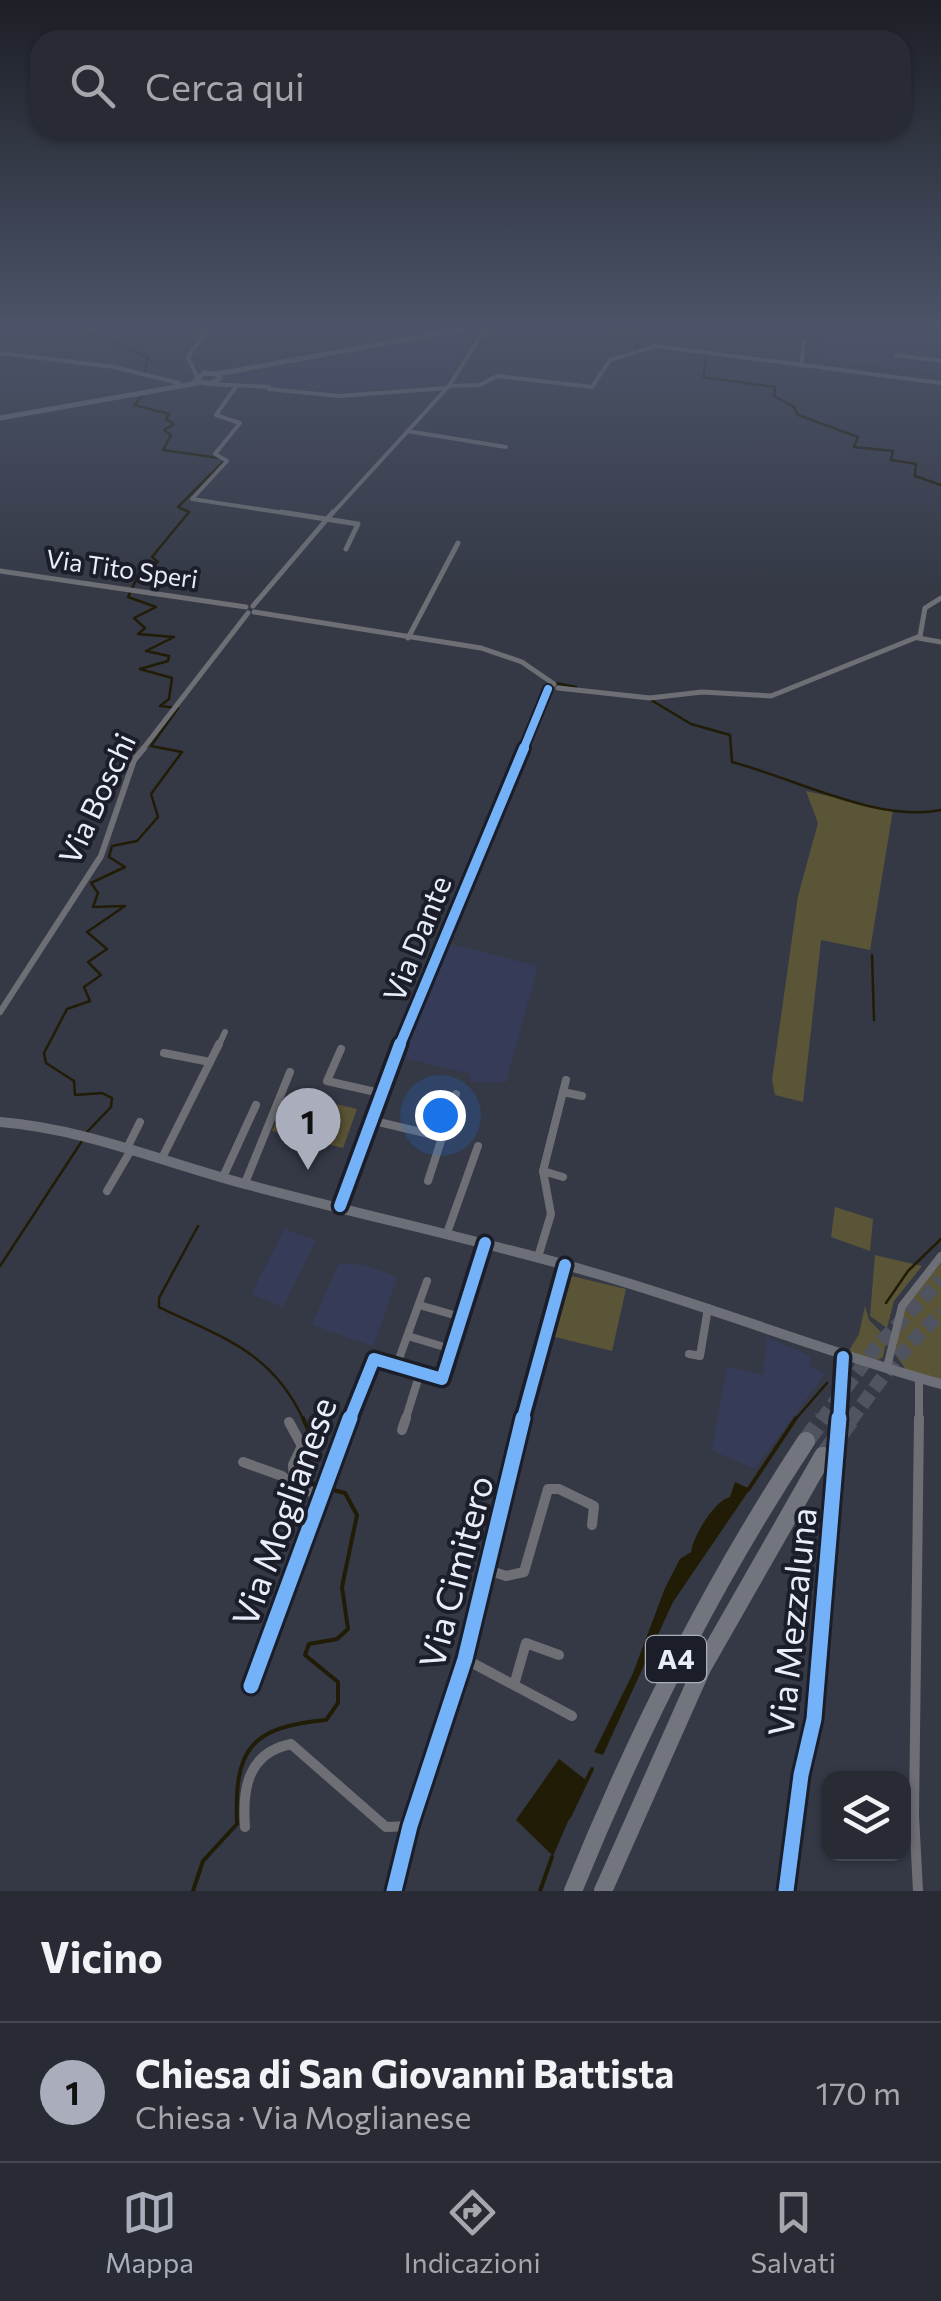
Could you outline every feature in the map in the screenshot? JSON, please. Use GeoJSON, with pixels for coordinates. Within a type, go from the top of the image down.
{"type":"FeatureCollection","features":[{"type":"Feature","properties":{"kind":"highway","name":"A4"},"geometry":{"type":"LineString","coordinates":[[573,1891],[624,1768],[691,1630],[737,1546],[806,1441]]}},
{"type":"Feature","properties":{"kind":"highway","name":"A4"},"geometry":{"type":"LineString","coordinates":[[603,1891],[647,1783],[718,1633],[823,1456]]}},
{"type":"Feature","properties":{"kind":"main road"},"geometry":{"type":"LineString","coordinates":[[0,1122],[47,1124],[244,1184],[565,1264],[708,1307],[843,1357],[941,1384]]}},
{"type":"Feature","properties":{"kind":"street"},"geometry":{"type":"LineString","coordinates":[[216,415],[240,424],[215,454],[227,460],[192,498],[360,526],[346,549]]}},
{"type":"Feature","properties":{"kind":"street","name":"Via Boschi"},"geometry":{"type":"LineString","coordinates":[[0,1012],[101,856],[134,760],[250,610],[420,415]]}},
{"type":"Feature","properties":{"kind":"street"},"geometry":{"type":"LineString","coordinates":[[405,431],[506,448]]}},
{"type":"Feature","properties":{"kind":"street"},"geometry":{"type":"LineString","coordinates":[[408,638],[458,543]]}},
{"type":"Feature","properties":{"kind":"street","name":"Via Tito Speri"},"geometry":{"type":"LineString","coordinates":[[0,571],[500,654],[551,688]]}},
{"type":"Feature","properties":{"kind":"street"},"geometry":{"type":"LineString","coordinates":[[917,638],[923,629],[926,604],[941,598]]}},
{"type":"Feature","properties":{"kind":"street"},"geometry":{"type":"LineString","coordinates":[[551,688],[650,698],[702,692],[772,696],[917,638],[941,642]]}},
{"type":"Feature","properties":{"kind":"street","name":"Via Dante"},"geometry":{"type":"LineString","coordinates":[[340,1206],[380,1093],[551,688]]}},
{"type":"Feature","properties":{"kind":"street"},"geometry":{"type":"LineString","coordinates":[[162,1158],[224,1032]]}},
{"type":"Feature","properties":{"kind":"street"},"geometry":{"type":"LineString","coordinates":[[341,1049],[327,1081],[380,1093]]}},
{"type":"Feature","properties":{"kind":"street"},"geometry":{"type":"LineString","coordinates":[[164,1054],[210,1062]]}},
{"type":"Feature","properties":{"kind":"street"},"geometry":{"type":"LineString","coordinates":[[244,1184],[290,1072]]}},
{"type":"Feature","properties":{"kind":"street"},"geometry":{"type":"LineString","coordinates":[[538,1257],[551,1214],[543,1171],[566,1080]]}},
{"type":"Feature","properties":{"kind":"street"},"geometry":{"type":"LineString","coordinates":[[563,1092],[582,1096]]}},
{"type":"Feature","properties":{"kind":"street"},"geometry":{"type":"LineString","coordinates":[[428,1181],[456,1094]]}},
{"type":"Feature","properties":{"kind":"street"},"geometry":{"type":"LineString","coordinates":[[223,1178],[256,1105]]}},
{"type":"Feature","properties":{"kind":"street"},"geometry":{"type":"LineString","coordinates":[[370,1120],[442,1136]]}},
{"type":"Feature","properties":{"kind":"street"},"geometry":{"type":"LineString","coordinates":[[108,1191],[140,1122]]}},
{"type":"Feature","properties":{"kind":"street"},"geometry":{"type":"LineString","coordinates":[[447,1233],[478,1146]]}},
{"type":"Feature","properties":{"kind":"street"},"geometry":{"type":"LineString","coordinates":[[543,1171],[563,1176]]}},
{"type":"Feature","properties":{"kind":"street"},"geometry":{"type":"LineString","coordinates":[[402,1430],[420,1373],[442,1379],[485,1243]]}},
{"type":"Feature","properties":{"kind":"street"},"geometry":{"type":"LineString","coordinates":[[887,1368],[892,1322],[901,1302],[941,1256]]}},
{"type":"Feature","properties":{"kind":"street","name":"Via Cimitero"},"geometry":{"type":"LineString","coordinates":[[394,1891],[410,1826],[465,1659],[529,1392],[565,1264]]}},
{"type":"Feature","properties":{"kind":"street"},"geometry":{"type":"LineString","coordinates":[[400,1356],[427,1281]]}},
{"type":"Feature","properties":{"kind":"street"},"geometry":{"type":"LineString","coordinates":[[419,1304],[461,1317]]}},
{"type":"Feature","properties":{"kind":"street"},"geometry":{"type":"LineString","coordinates":[[689,1354],[700,1356],[708,1307]]}},
{"type":"Feature","properties":{"kind":"street"},"geometry":{"type":"LineString","coordinates":[[408,1336],[441,1346]]}},
{"type":"Feature","properties":{"kind":"street","name":"Via Mezzaluna"},"geometry":{"type":"LineString","coordinates":[[786,1891],[801,1776],[814,1720],[839,1456],[843,1357]]}},
{"type":"Feature","properties":{"kind":"street","name":"Via Moglianese"},"geometry":{"type":"LineString","coordinates":[[251,1686],[374,1359],[420,1373]]}},
{"type":"Feature","properties":{"kind":"street"},"geometry":{"type":"LineString","coordinates":[[918,1891],[914,1797],[919,1378]]}},
{"type":"Feature","properties":{"kind":"street","name":"Via Moglianese"},"geometry":{"type":"LineString","coordinates":[[290,1422],[302,1446],[293,1465],[294,1481],[306,1491],[322,1495]]}},
{"type":"Feature","properties":{"kind":"street","name":"Via Moglianese"},"geometry":{"type":"LineString","coordinates":[[243,1462],[282,1476],[310,1497],[322,1495]]}},
{"type":"Feature","properties":{"kind":"street"},"geometry":{"type":"LineString","coordinates":[[488,1570],[506,1576],[524,1572],[548,1490],[559,1488],[594,1506],[592,1525]]}},
{"type":"Feature","properties":{"kind":"street"},"geometry":{"type":"LineString","coordinates":[[514,1685],[526,1644],[559,1655]]}},
{"type":"Feature","properties":{"kind":"street","name":"Via Cimitero"},"geometry":{"type":"LineString","coordinates":[[465,1659],[572,1716]]}},
{"type":"Feature","properties":{"kind":"street"},"geometry":{"type":"LineString","coordinates":[[244,1827],[242,1794],[248,1774],[262,1754],[291,1744],[386,1826],[410,1826]]}},
{"type":"Feature","properties":{"kind":"shaded area"},"geometry":{"type":"Polygon","coordinates":[[[806,791],[893,810],[870,950],[821,940],[803,1102],[775,1095],[772,1080],[798,896],[818,823],[806,791]]]}},
{"type":"Feature","properties":{"kind":"shaded area"},"geometry":{"type":"Polygon","coordinates":[[[447,943],[538,966],[506,1082],[470,1082],[471,1074],[400,1057],[447,943]]]}},
{"type":"Feature","properties":{"kind":"shaded area"},"geometry":{"type":"Polygon","coordinates":[[[289,1093],[357,1109],[343,1148],[272,1131],[289,1093]]]}},
{"type":"Feature","properties":{"kind":"shaded area"},"geometry":{"type":"Polygon","coordinates":[[[835,1207],[873,1219],[870,1251],[831,1237],[835,1207]]]}},
{"type":"Feature","properties":{"kind":"shaded area"},"geometry":{"type":"Polygon","coordinates":[[[285,1229],[316,1240],[283,1307],[251,1294],[285,1229]]]}},
{"type":"Feature","properties":{"kind":"shaded area"},"geometry":{"type":"Polygon","coordinates":[[[875,1255],[922,1266],[894,1301],[887,1328],[870,1316],[875,1255]]]}},
{"type":"Feature","properties":{"kind":"shaded area"},"geometry":{"type":"Polygon","coordinates":[[[339,1263],[364,1265],[398,1277],[373,1346],[312,1325],[339,1263]]]}},
{"type":"Feature","properties":{"kind":"shaded area"},"geometry":{"type":"Polygon","coordinates":[[[941,1263],[941,1379],[906,1370],[895,1354],[902,1310],[941,1263]]]}},
{"type":"Feature","properties":{"kind":"shaded area"},"geometry":{"type":"Polygon","coordinates":[[[567,1275],[626,1289],[612,1351],[551,1336],[567,1275]]]}},
{"type":"Feature","properties":{"kind":"shaded area"},"geometry":{"type":"Polygon","coordinates":[[[865,1306],[869,1320],[887,1338],[883,1357],[878,1360],[847,1354],[859,1334],[865,1306]]]}},
{"type":"Feature","properties":{"kind":"shaded area"},"geometry":{"type":"Polygon","coordinates":[[[767,1337],[810,1356],[809,1366],[825,1374],[754,1469],[712,1450],[727,1367],[763,1375],[767,1337]]]}},
{"type":"Feature","properties":{"kind":"shaded area"},"geometry":{"type":"Polygon","coordinates":[[[735,1482],[750,1489],[673,1602],[603,1755],[594,1752],[633,1673],[680,1559],[691,1552],[706,1520],[730,1497],[735,1482]]]}},
{"type":"Feature","properties":{"kind":"shaded area"},"geometry":{"type":"Polygon","coordinates":[[[559,1759],[586,1780],[553,1856],[516,1820],[559,1759]]]}},
{"type":"Feature","properties":{"kind":"waterway"},"geometry":{"type":"LineString","coordinates":[[168,415],[166,419],[174,424],[164,430],[171,435],[163,450],[219,458]]}},
{"type":"Feature","properties":{"kind":"waterway"},"geometry":{"type":"LineString","coordinates":[[799,415],[858,437],[854,447],[893,451],[891,460],[916,464],[915,476],[941,485]]}},
{"type":"Feature","properties":{"kind":"waterway"},"geometry":{"type":"LineString","coordinates":[[85,1134],[111,1107],[112,1098],[102,1093],[75,1095],[74,1081],[46,1063],[44,1053],[67,1009],[90,1001],[84,987],[101,975],[88,962],[107,949],[87,932],[125,906],[93,907],[98,893],[91,883],[125,867],[109,857],[112,846],[137,841],[158,817],[151,794],[182,752],[151,746],[178,708],[160,706],[169,699],[172,678],[140,669],[168,661],[169,656],[146,651],[174,637],[138,634],[145,628],[134,618],[156,607],[128,597],[141,569],[158,562],[152,557],[189,512],[178,507],[224,461]]}},
{"type":"Feature","properties":{"kind":"waterway"},"geometry":{"type":"LineString","coordinates":[[555,683],[576,687]]}},
{"type":"Feature","properties":{"kind":"waterway"},"geometry":{"type":"LineString","coordinates":[[651,700],[691,724],[730,735],[732,762],[864,805],[916,812],[941,810]]}},
{"type":"Feature","properties":{"kind":"waterway"},"geometry":{"type":"LineString","coordinates":[[872,955],[874,1020]]}},
{"type":"Feature","properties":{"kind":"waterway"},"geometry":{"type":"LineString","coordinates":[[0,1266],[82,1141]]}},
{"type":"Feature","properties":{"kind":"waterway"},"geometry":{"type":"LineString","coordinates":[[198,1226],[159,1298],[159,1307],[225,1338],[261,1363],[277,1378],[304,1421]]}},
{"type":"Feature","properties":{"kind":"waterway"},"geometry":{"type":"LineString","coordinates":[[886,1303],[908,1271],[941,1239]]}},
{"type":"Feature","properties":{"kind":"waterway"},"geometry":{"type":"LineString","coordinates":[[794,1421],[827,1383]]}},
{"type":"Feature","properties":{"kind":"waterway"},"geometry":{"type":"LineString","coordinates":[[303,1418],[316,1448],[298,1475],[320,1488]]}},
{"type":"Feature","properties":{"kind":"waterway"},"geometry":{"type":"LineString","coordinates":[[748,1490],[794,1421]]}},
{"type":"Feature","properties":{"kind":"waterway"},"geometry":{"type":"LineString","coordinates":[[193,1891],[203,1861],[237,1824],[239,1777],[252,1746],[280,1729],[326,1720],[338,1703],[338,1682],[305,1655],[309,1644],[337,1639],[348,1629],[342,1587],[357,1515],[345,1493],[329,1489]]}},
{"type":"Feature","properties":{"kind":"waterway"},"geometry":{"type":"LineString","coordinates":[[569,1817],[592,1769]]}},
{"type":"Feature","properties":{"kind":"waterway"},"geometry":{"type":"LineString","coordinates":[[540,1891],[552,1857]]}},
{"type":"Feature","properties":{"kind":"tunnel"},"geometry":{"type":"LineString","coordinates":[[821,1421],[877,1346],[941,1280]]}},
{"type":"Feature","properties":{"kind":"tunnel"},"geometry":{"type":"LineString","coordinates":[[850,1421],[897,1358],[941,1312]]}},
{"type":"Feature","properties":{"kind":"tunnel"},"geometry":{"type":"LineString","coordinates":[[806,1441],[823,1418]]}},
{"type":"Feature","properties":{"kind":"tunnel"},"geometry":{"type":"LineString","coordinates":[[823,1456],[852,1418]]}},
{"type":"Feature","properties":{"kind":"cycle path"},"geometry":{"type":"LineString","coordinates":[[340,1206],[380,1093],[548,689]]}},
{"type":"Feature","properties":{"kind":"cycle path"},"geometry":{"type":"LineString","coordinates":[[251,1686],[369,1366],[374,1359],[442,1379],[485,1243]]}},
{"type":"Feature","properties":{"kind":"cycle path"},"geometry":{"type":"LineString","coordinates":[[394,1891],[410,1826],[465,1659],[529,1392],[565,1265]]}},
{"type":"Feature","properties":{"kind":"cycle path"},"geometry":{"type":"LineString","coordinates":[[786,1891],[801,1775],[814,1719],[832,1541],[843,1357]]}},
{"type":"Feature","properties":{"kind":"place","name":"Chiesa di San Giovanni Battista"},"geometry":{"type":"Point","coordinates":[308,1170]}}]}
